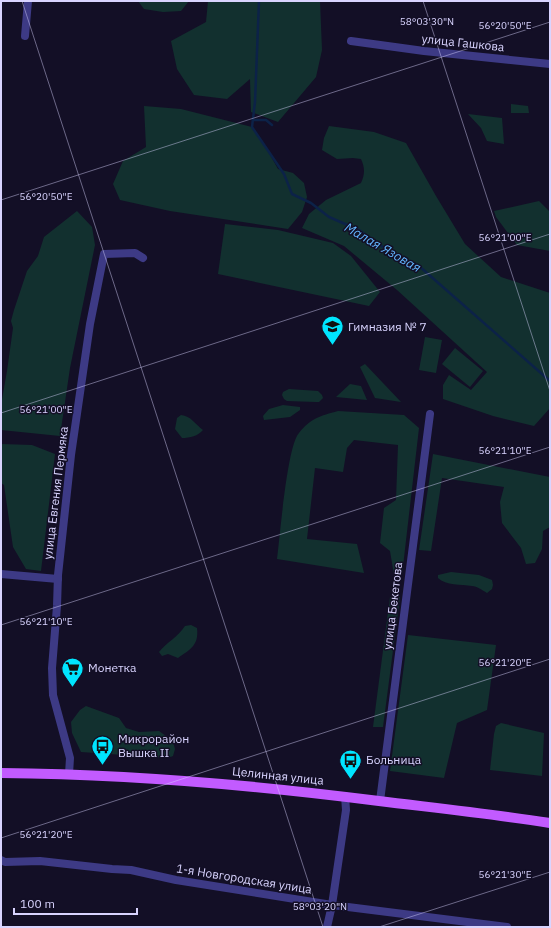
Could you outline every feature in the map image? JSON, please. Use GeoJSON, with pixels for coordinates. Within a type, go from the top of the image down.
{"type":"FeatureCollection","features":[{"type":"Feature","properties":{"kind":"main road","name":"Целинная улица"},"geometry":{"type":"LineString","coordinates":[[1,773],[69,774],[225,784],[345,796],[550,823]]}},
{"type":"Feature","properties":{"kind":"street"},"geometry":{"type":"LineString","coordinates":[[25,36],[28,1]]}},
{"type":"Feature","properties":{"kind":"street","name":"улица Гашкова"},"geometry":{"type":"LineString","coordinates":[[351,40],[424,51],[550,64]]}},
{"type":"Feature","properties":{"kind":"street","name":"улица Евгения Пермяка"},"geometry":{"type":"LineString","coordinates":[[69,774],[70,758],[53,696],[52,668],[58,580],[71,455],[90,324],[104,254],[135,253],[143,258]]}},
{"type":"Feature","properties":{"kind":"street","name":"улица Бекетова"},"geometry":{"type":"LineString","coordinates":[[380,801],[430,414]]}},
{"type":"Feature","properties":{"kind":"street"},"geometry":{"type":"LineString","coordinates":[[1,574],[58,580]]}},
{"type":"Feature","properties":{"kind":"street"},"geometry":{"type":"LineString","coordinates":[[1,773],[1,778]]}},
{"type":"Feature","properties":{"kind":"street"},"geometry":{"type":"LineString","coordinates":[[327,927],[332,905],[346,810],[345,796]]}},
{"type":"Feature","properties":{"kind":"street","name":"1-я Новгородская улица"},"geometry":{"type":"LineString","coordinates":[[1,860],[6,862],[40,861],[112,870],[131,870],[176,880],[332,905],[507,927]]}},
{"type":"Feature","properties":{"kind":"green space"},"geometry":{"type":"Polygon","coordinates":[[[138,1],[189,1],[181,11],[163,12],[144,9],[138,1]]]}},
{"type":"Feature","properties":{"kind":"green space"},"geometry":{"type":"Polygon","coordinates":[[[208,1],[320,1],[322,50],[316,77],[278,122],[251,112],[250,79],[227,99],[194,95],[177,69],[171,41],[206,22],[208,1]]]}},
{"type":"Feature","properties":{"kind":"green space"},"geometry":{"type":"Polygon","coordinates":[[[511,104],[528,106],[529,113],[511,113],[511,104]]]}},
{"type":"Feature","properties":{"kind":"green space"},"geometry":{"type":"Polygon","coordinates":[[[144,106],[181,109],[252,127],[264,144],[278,169],[293,173],[304,183],[307,197],[302,212],[288,229],[170,211],[120,200],[113,184],[123,161],[146,147],[144,106]]]}},
{"type":"Feature","properties":{"kind":"green space"},"geometry":{"type":"Polygon","coordinates":[[[468,114],[502,118],[504,144],[487,141],[481,128],[468,114]]]}},
{"type":"Feature","properties":{"kind":"green space"},"geometry":{"type":"Polygon","coordinates":[[[329,126],[374,132],[406,143],[465,244],[501,277],[550,293],[550,408],[534,426],[493,416],[443,399],[443,385],[449,375],[471,390],[487,372],[397,290],[344,246],[302,228],[309,214],[326,200],[361,183],[363,177],[364,168],[361,159],[337,159],[322,150],[324,138],[329,126]]]}},
{"type":"Feature","properties":{"kind":"green space"},"geometry":{"type":"Polygon","coordinates":[[[539,201],[550,212],[550,251],[517,245],[496,217],[494,211],[539,201]]]}},
{"type":"Feature","properties":{"kind":"green space"},"geometry":{"type":"Polygon","coordinates":[[[77,211],[92,227],[95,245],[70,368],[60,436],[1,430],[1,405],[13,328],[11,321],[27,271],[38,256],[44,237],[77,211]]]}},
{"type":"Feature","properties":{"kind":"green space"},"geometry":{"type":"Polygon","coordinates":[[[225,224],[278,230],[333,243],[351,256],[380,292],[369,306],[218,274],[225,224]]]}},
{"type":"Feature","properties":{"kind":"green space"},"geometry":{"type":"Polygon","coordinates":[[[425,337],[442,340],[436,373],[419,370],[425,337]]]}},
{"type":"Feature","properties":{"kind":"green space"},"geometry":{"type":"Polygon","coordinates":[[[455,348],[483,371],[470,387],[442,364],[455,348]]]}},
{"type":"Feature","properties":{"kind":"green space"},"geometry":{"type":"Polygon","coordinates":[[[365,364],[401,402],[375,398],[360,367],[365,364]]]}},
{"type":"Feature","properties":{"kind":"green space"},"geometry":{"type":"Polygon","coordinates":[[[350,384],[361,386],[367,400],[336,397],[350,384]]]}},
{"type":"Feature","properties":{"kind":"green space"},"geometry":{"type":"Polygon","coordinates":[[[289,389],[318,391],[323,398],[319,402],[287,401],[282,395],[283,392],[289,389]]]}},
{"type":"Feature","properties":{"kind":"green space"},"geometry":{"type":"Polygon","coordinates":[[[283,405],[300,407],[300,410],[290,417],[264,420],[263,416],[269,409],[283,405]]]}},
{"type":"Feature","properties":{"kind":"green space"},"geometry":{"type":"Polygon","coordinates":[[[338,411],[404,415],[419,428],[402,575],[394,575],[390,551],[380,543],[384,508],[396,500],[398,445],[354,440],[347,448],[343,472],[315,468],[307,539],[357,544],[364,573],[277,559],[288,473],[295,441],[303,428],[312,421],[321,416],[338,411]]]}},
{"type":"Feature","properties":{"kind":"green space"},"geometry":{"type":"Polygon","coordinates":[[[181,415],[190,419],[203,430],[194,436],[182,438],[175,429],[177,418],[181,415]]]}},
{"type":"Feature","properties":{"kind":"green space"},"geometry":{"type":"Polygon","coordinates":[[[1,444],[32,445],[55,454],[41,571],[26,569],[13,547],[4,485],[1,483],[1,444]]]}},
{"type":"Feature","properties":{"kind":"green space"},"geometry":{"type":"Polygon","coordinates":[[[433,454],[550,477],[550,527],[543,531],[542,549],[535,563],[526,564],[521,548],[502,523],[500,502],[504,487],[442,478],[431,551],[419,550],[433,454]]]}},
{"type":"Feature","properties":{"kind":"green space"},"geometry":{"type":"Polygon","coordinates":[[[451,572],[479,575],[492,580],[492,589],[487,593],[480,588],[449,584],[438,578],[438,575],[451,572]]]}},
{"type":"Feature","properties":{"kind":"green space"},"geometry":{"type":"Polygon","coordinates":[[[390,597],[400,597],[383,727],[373,727],[390,597]]]}},
{"type":"Feature","properties":{"kind":"green space"},"geometry":{"type":"Polygon","coordinates":[[[191,625],[197,628],[197,639],[193,646],[178,658],[168,654],[162,656],[159,652],[162,648],[185,626],[191,625]]]}},
{"type":"Feature","properties":{"kind":"green space"},"geometry":{"type":"Polygon","coordinates":[[[408,635],[496,645],[487,710],[457,723],[444,778],[390,771],[408,635]]]}},
{"type":"Feature","properties":{"kind":"green space"},"geometry":{"type":"Polygon","coordinates":[[[86,706],[119,718],[126,728],[139,732],[159,731],[173,742],[175,749],[173,756],[168,758],[81,752],[72,733],[71,722],[80,710],[86,706]]]}},
{"type":"Feature","properties":{"kind":"green space"},"geometry":{"type":"Polygon","coordinates":[[[501,723],[544,733],[542,776],[490,770],[494,734],[496,726],[501,723]]]}},
{"type":"Feature","properties":{"kind":"waterway","name":"Малая Язовая"},"geometry":{"type":"LineString","coordinates":[[259,1],[255,102],[252,127],[284,174],[292,194],[311,203],[329,217],[359,230],[394,255],[419,266],[550,381]]}},
{"type":"Feature","properties":{"kind":"waterway","name":"Малая Язовая"},"geometry":{"type":"LineString","coordinates":[[253,120],[266,120],[272,125]]}},
{"type":"Feature","properties":{"kind":"place","name":"Гимназия № 7"},"geometry":{"type":"Point","coordinates":[333,346]}},
{"type":"Feature","properties":{"kind":"place","name":"Монетка"},"geometry":{"type":"Point","coordinates":[73,688]}},
{"type":"Feature","properties":{"kind":"place","name":"Микрорайон Вышка II"},"geometry":{"type":"Point","coordinates":[103,766]}},
{"type":"Feature","properties":{"kind":"place","name":"Больница"},"geometry":{"type":"Point","coordinates":[350,780]}}]}
